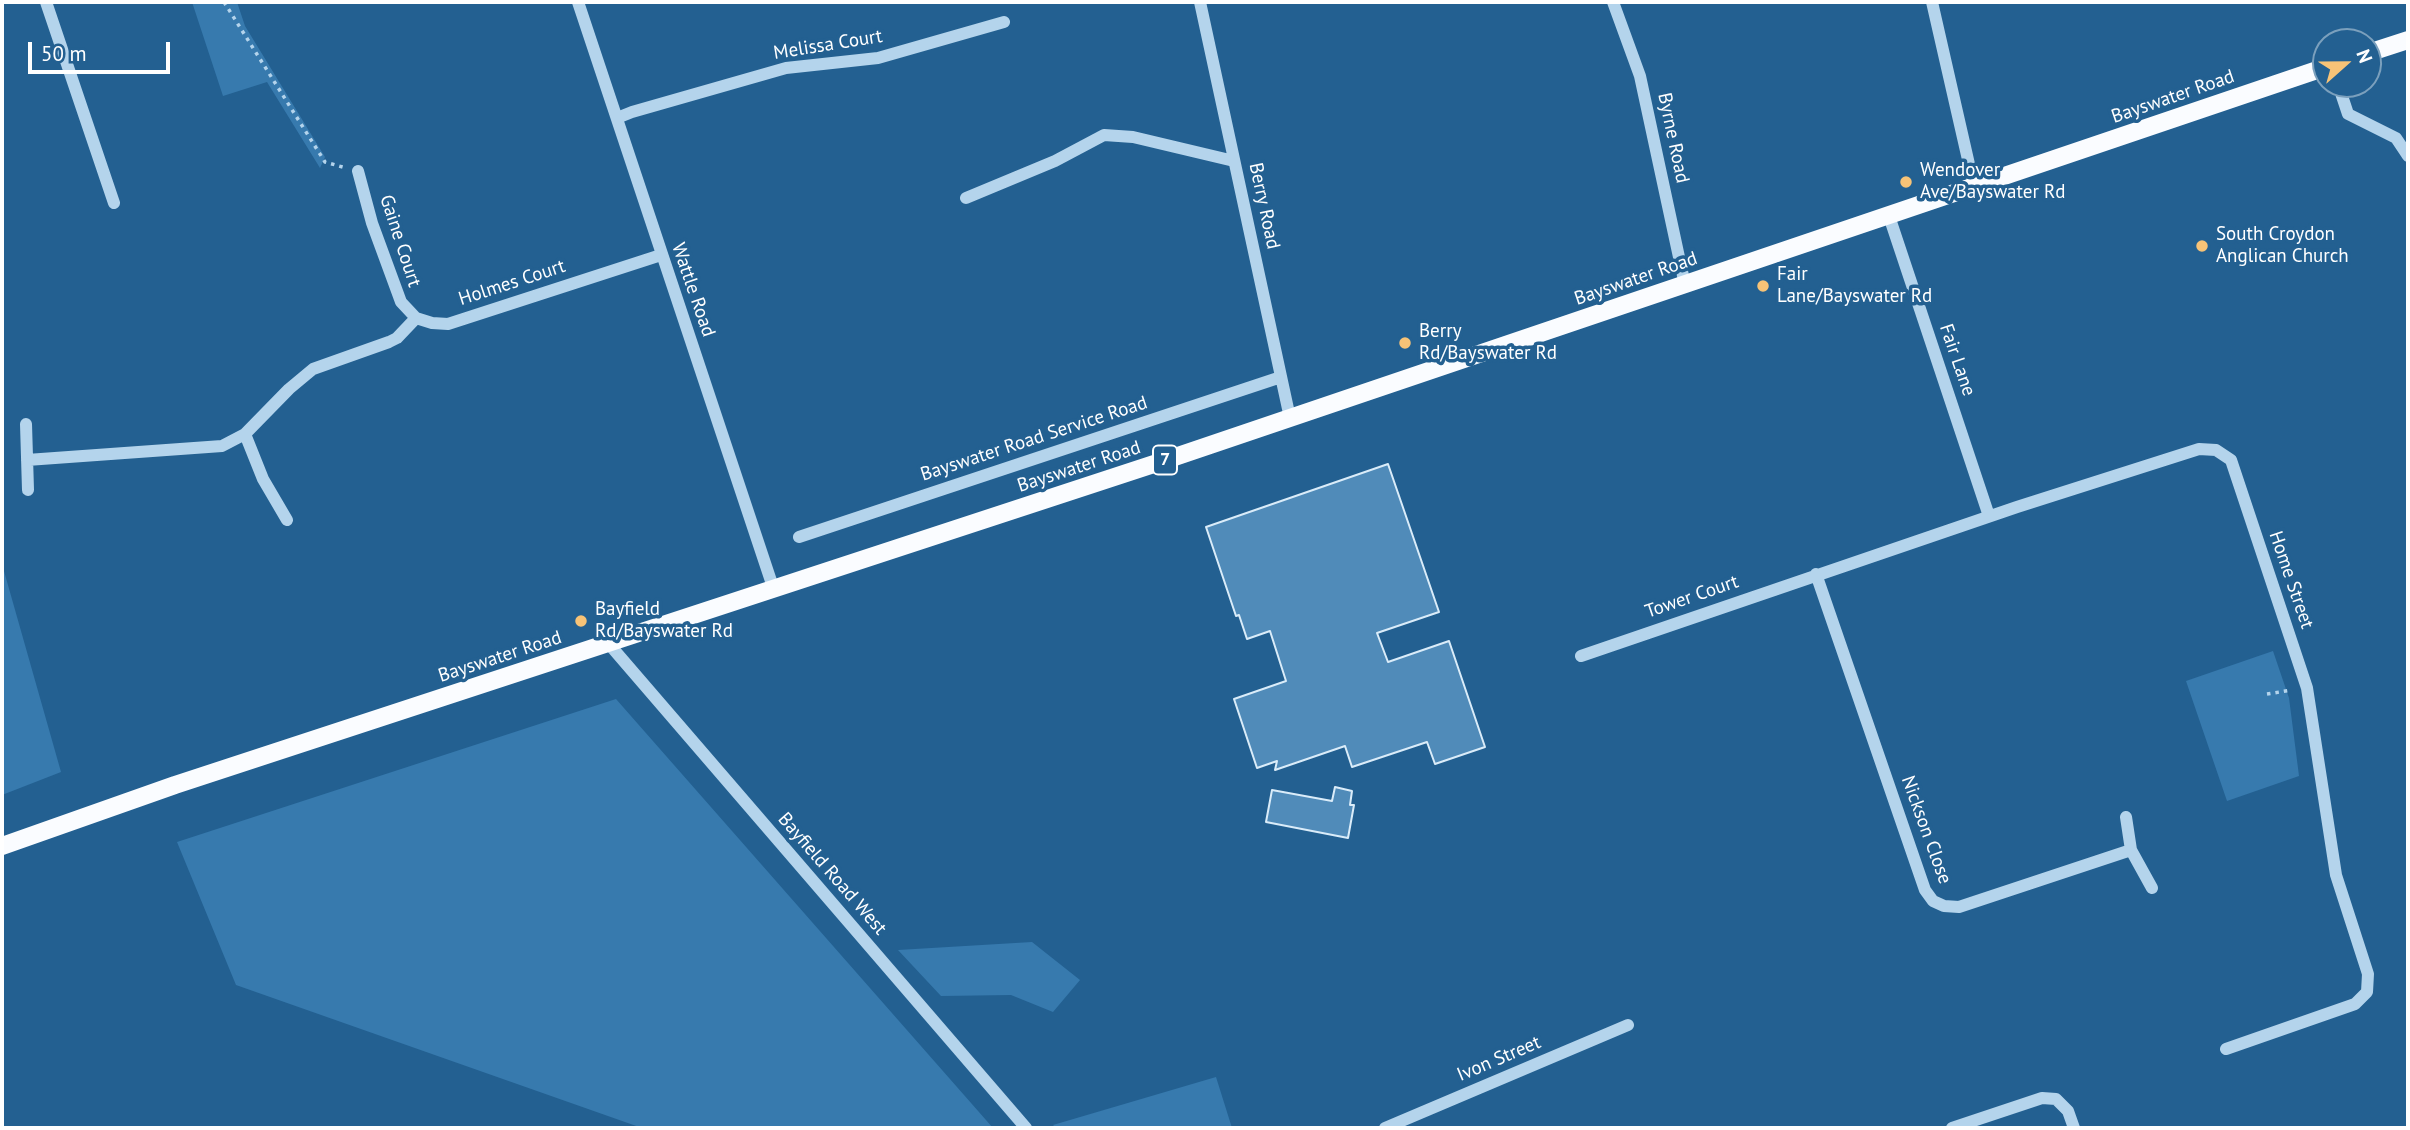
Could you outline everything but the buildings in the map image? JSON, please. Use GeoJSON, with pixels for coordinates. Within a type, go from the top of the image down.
{"type":"FeatureCollection","features":[{"type":"Feature","properties":{"kind":"main road"},"geometry":{"type":"LineString","coordinates":[[2382,48],[2408,40]]}},
{"type":"Feature","properties":{"kind":"main road","name":"Bayswater Road"},"geometry":{"type":"LineString","coordinates":[[2,846],[188,781],[1290,418],[2312,72]]}},
{"type":"Feature","properties":{"kind":"street"},"geometry":{"type":"LineString","coordinates":[[46,2],[114,203]]}},
{"type":"Feature","properties":{"kind":"street","name":"Wattle Road"},"geometry":{"type":"LineString","coordinates":[[578,2],[774,590]]}},
{"type":"Feature","properties":{"kind":"street","name":"Berry Road"},"geometry":{"type":"LineString","coordinates":[[1200,2],[1290,418]]}},
{"type":"Feature","properties":{"kind":"street","name":"Byrne Road"},"geometry":{"type":"LineString","coordinates":[[1613,2],[1640,76],[1685,285]]}},
{"type":"Feature","properties":{"kind":"street"},"geometry":{"type":"LineString","coordinates":[[1932,2],[1974,187]]}},
{"type":"Feature","properties":{"kind":"street","name":"Melissa Court"},"geometry":{"type":"LineString","coordinates":[[617,118],[786,68],[878,58],[1004,22]]}},
{"type":"Feature","properties":{"kind":"street"},"geometry":{"type":"LineString","coordinates":[[2343,98],[2348,114],[2396,138],[2408,156]]}},
{"type":"Feature","properties":{"kind":"street"},"geometry":{"type":"LineString","coordinates":[[966,198],[1055,161],[1104,135],[1133,137],[1234,161]]}},
{"type":"Feature","properties":{"kind":"street","name":"Gaine Court"},"geometry":{"type":"LineString","coordinates":[[358,171],[372,223],[401,302],[416,318]]}},
{"type":"Feature","properties":{"kind":"street","name":"Fair Lane"},"geometry":{"type":"LineString","coordinates":[[1889,216],[1989,516]]}},
{"type":"Feature","properties":{"kind":"street","name":"Holmes Court"},"geometry":{"type":"LineString","coordinates":[[416,318],[448,324],[661,255]]}},
{"type":"Feature","properties":{"kind":"street"},"geometry":{"type":"LineString","coordinates":[[27,460],[222,446],[245,434],[289,389],[313,369],[389,342],[397,338],[416,318]]}},
{"type":"Feature","properties":{"kind":"street","name":"Bayswater Road Service Road"},"geometry":{"type":"LineString","coordinates":[[799,537],[1281,377]]}},
{"type":"Feature","properties":{"kind":"street"},"geometry":{"type":"LineString","coordinates":[[26,424],[28,491]]}},
{"type":"Feature","properties":{"kind":"street"},"geometry":{"type":"LineString","coordinates":[[245,434],[263,479],[287,520]]}},
{"type":"Feature","properties":{"kind":"street","name":"Home Street"},"geometry":{"type":"LineString","coordinates":[[1816,575],[2199,449],[2216,450],[2231,460],[2307,688],[2336,875],[2368,974],[2367,992],[2355,1004],[2226,1049]]}},
{"type":"Feature","properties":{"kind":"street","name":"Tower Court"},"geometry":{"type":"LineString","coordinates":[[1581,656],[1816,575]]}},
{"type":"Feature","properties":{"kind":"street","name":"Nickson Close"},"geometry":{"type":"LineString","coordinates":[[1816,575],[1925,890],[1933,901],[1944,906],[1959,907],[2131,850]]}},
{"type":"Feature","properties":{"kind":"street","name":"Bayfield Road West"},"geometry":{"type":"LineString","coordinates":[[609,643],[1026,1128]]}},
{"type":"Feature","properties":{"kind":"street"},"geometry":{"type":"LineString","coordinates":[[2126,817],[2131,850],[2152,888]]}},
{"type":"Feature","properties":{"kind":"street","name":"Ivon Street"},"geometry":{"type":"LineString","coordinates":[[1385,1128],[1628,1025]]}},
{"type":"Feature","properties":{"kind":"street"},"geometry":{"type":"LineString","coordinates":[[1952,1128],[2042,1098],[2056,1099],[2068,1111],[2074,1128]]}},
{"type":"Feature","properties":{"kind":"path"},"geometry":{"type":"LineString","coordinates":[[224,2],[325,162],[358,171]]}},
{"type":"Feature","properties":{"kind":"path"},"geometry":{"type":"LineString","coordinates":[[2267,694],[2293,689]]}},
{"type":"Feature","properties":{"kind":"shaded area"},"geometry":{"type":"Polygon","coordinates":[[[192,2],[237,2],[245,26],[325,157],[320,168],[267,82],[223,96],[192,2]]]}},
{"type":"Feature","properties":{"kind":"shaded area"},"geometry":{"type":"Polygon","coordinates":[[[2,564],[61,772],[2,795],[2,564]]]}},
{"type":"Feature","properties":{"kind":"shaded area"},"geometry":{"type":"Polygon","coordinates":[[[2273,651],[2289,698],[2299,776],[2227,801],[2186,681],[2273,651]]]}},
{"type":"Feature","properties":{"kind":"shaded area"},"geometry":{"type":"Polygon","coordinates":[[[616,699],[993,1128],[642,1128],[236,985],[177,842],[616,699]]]}},
{"type":"Feature","properties":{"kind":"shaded area"},"geometry":{"type":"Polygon","coordinates":[[[1032,942],[1080,980],[1053,1012],[1011,995],[941,996],[898,950],[1032,942]]]}},
{"type":"Feature","properties":{"kind":"shaded area"},"geometry":{"type":"Polygon","coordinates":[[[1216,1077],[1232,1128],[1056,1128],[1053,1125],[1216,1077]]]}},
{"type":"Feature","properties":{"kind":"place","name":"Wendover Ave/Bayswater Rd"},"geometry":{"type":"Point","coordinates":[1906,182]}},
{"type":"Feature","properties":{"kind":"place","name":"South Croydon Anglican Church"},"geometry":{"type":"Point","coordinates":[2202,246]}},
{"type":"Feature","properties":{"kind":"place","name":"Fair Lane/Bayswater Rd"},"geometry":{"type":"Point","coordinates":[1763,286]}},
{"type":"Feature","properties":{"kind":"place","name":"Berry Rd/Bayswater Rd"},"geometry":{"type":"Point","coordinates":[1405,343]}},
{"type":"Feature","properties":{"kind":"place","name":"Bayfield Rd/Bayswater Rd"},"geometry":{"type":"Point","coordinates":[581,621]}}]}
